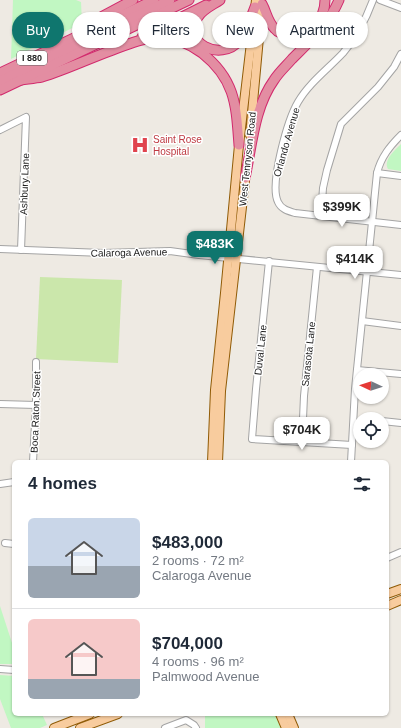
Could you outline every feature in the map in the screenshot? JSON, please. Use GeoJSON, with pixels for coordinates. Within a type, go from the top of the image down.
{"type":"FeatureCollection","features":[{"type":"Feature","properties":{"kind":"highway"},"geometry":{"type":"LineString","coordinates":[[64,41],[70,34],[133,0]]}},
{"type":"Feature","properties":{"kind":"highway","name":"I 880"},"geometry":{"type":"LineString","coordinates":[[64,42],[154,0]]}},
{"type":"Feature","properties":{"kind":"highway","name":"I 880"},"geometry":{"type":"LineString","coordinates":[[0,81],[170,0]]}},
{"type":"Feature","properties":{"kind":"highway","name":"I 880"},"geometry":{"type":"LineString","coordinates":[[0,90],[189,0]]}},
{"type":"Feature","properties":{"kind":"highway"},"geometry":{"type":"LineString","coordinates":[[130,42],[216,0]]}},
{"type":"Feature","properties":{"kind":"highway"},"geometry":{"type":"LineString","coordinates":[[220,0],[202,12],[194,24],[194,33],[196,38],[201,44],[211,50],[224,50],[236,44],[244,34],[259,3]]}},
{"type":"Feature","properties":{"kind":"highway"},"geometry":{"type":"LineString","coordinates":[[259,3],[269,23],[276,30],[283,34],[295,35],[308,31],[319,21],[325,9],[325,0]]}},
{"type":"Feature","properties":{"kind":"highway"},"geometry":{"type":"LineString","coordinates":[[246,178],[257,118],[263,99],[274,80],[319,32],[339,0]]}},
{"type":"Feature","properties":{"kind":"highway"},"geometry":{"type":"LineString","coordinates":[[130,44],[150,38],[168,38],[196,49],[205,56],[222,73],[233,94],[236,109],[239,145]]}},
{"type":"Feature","properties":{"kind":"highway","name":"I 880"},"geometry":{"type":"LineString","coordinates":[[0,73],[51,48]]}},
{"type":"Feature","properties":{"kind":"highway"},"geometry":{"type":"LineString","coordinates":[[21,80],[42,77],[117,48]]}},
{"type":"Feature","properties":{"kind":"main road","name":"West Tennyson Road"},"geometry":{"type":"LineString","coordinates":[[218,460],[239,145],[259,3]]}},
{"type":"Feature","properties":{"kind":"main road","name":"West Tennyson Road"},"geometry":{"type":"LineString","coordinates":[[212,460],[215,390],[232,258],[246,178],[259,3]]}},
{"type":"Feature","properties":{"kind":"main road"},"geometry":{"type":"LineString","coordinates":[[389,593],[401,589]]}},
{"type":"Feature","properties":{"kind":"main road"},"geometry":{"type":"LineString","coordinates":[[389,605],[401,600]]}},
{"type":"Feature","properties":{"kind":"main road"},"geometry":{"type":"LineString","coordinates":[[54,728],[85,716]]}},
{"type":"Feature","properties":{"kind":"main road"},"geometry":{"type":"LineString","coordinates":[[80,728],[106,716]]}},
{"type":"Feature","properties":{"kind":"main road"},"geometry":{"type":"LineString","coordinates":[[281,716],[286,728]]}},
{"type":"Feature","properties":{"kind":"main road"},"geometry":{"type":"LineString","coordinates":[[289,716],[294,728]]}},
{"type":"Feature","properties":{"kind":"street","name":"Orlando Avenue"},"geometry":{"type":"LineString","coordinates":[[321,216],[295,213],[286,210],[278,204],[275,182],[278,164],[291,119],[298,103],[306,90],[351,43],[368,15],[373,0]]}},
{"type":"Feature","properties":{"kind":"street"},"geometry":{"type":"LineString","coordinates":[[380,0],[401,8]]}},
{"type":"Feature","properties":{"kind":"street"},"geometry":{"type":"LineString","coordinates":[[401,54],[394,67],[378,87],[341,124],[323,188],[321,216],[401,224]]}},
{"type":"Feature","properties":{"kind":"street","name":"Ashbury Lane"},"geometry":{"type":"LineString","coordinates":[[0,130],[26,117],[21,250]]}},
{"type":"Feature","properties":{"kind":"street"},"geometry":{"type":"LineString","coordinates":[[357,368],[377,173],[385,153],[401,135]]}},
{"type":"Feature","properties":{"kind":"street"},"geometry":{"type":"LineString","coordinates":[[377,173],[401,176]]}},
{"type":"Feature","properties":{"kind":"street","name":"Calaroga Avenue"},"geometry":{"type":"LineString","coordinates":[[0,249],[109,253],[170,251],[401,275]]}},
{"type":"Feature","properties":{"kind":"street","name":"Duval Lane"},"geometry":{"type":"LineString","coordinates":[[269,261],[252,439],[302,442]]}},
{"type":"Feature","properties":{"kind":"street","name":"Sarasota Lane"},"geometry":{"type":"LineString","coordinates":[[302,442],[304,396],[317,267]]}},
{"type":"Feature","properties":{"kind":"street"},"geometry":{"type":"LineString","coordinates":[[362,322],[401,326]]}},
{"type":"Feature","properties":{"kind":"street","name":"Boca Raton Street"},"geometry":{"type":"LineString","coordinates":[[33,460],[36,405],[36,362]]}},
{"type":"Feature","properties":{"kind":"street"},"geometry":{"type":"LineString","coordinates":[[389,373],[401,374]]}},
{"type":"Feature","properties":{"kind":"street"},"geometry":{"type":"LineString","coordinates":[[0,404],[36,405]]}},
{"type":"Feature","properties":{"kind":"street"},"geometry":{"type":"LineString","coordinates":[[351,460],[353,419]]}},
{"type":"Feature","properties":{"kind":"street"},"geometry":{"type":"LineString","coordinates":[[389,422],[401,423]]}},
{"type":"Feature","properties":{"kind":"street"},"geometry":{"type":"LineString","coordinates":[[302,442],[352,445]]}},
{"type":"Feature","properties":{"kind":"street"},"geometry":{"type":"LineString","coordinates":[[0,484],[12,482]]}},
{"type":"Feature","properties":{"kind":"street"},"geometry":{"type":"LineString","coordinates":[[5,544],[12,544]]}},
{"type":"Feature","properties":{"kind":"street"},"geometry":{"type":"LineString","coordinates":[[389,557],[401,552]]}},
{"type":"Feature","properties":{"kind":"street"},"geometry":{"type":"LineString","coordinates":[[0,669],[12,670]]}},
{"type":"Feature","properties":{"kind":"street"},"geometry":{"type":"LineString","coordinates":[[165,728],[183,720],[189,721],[196,728]]}},
{"type":"Feature","properties":{"kind":"green space"},"geometry":{"type":"Polygon","coordinates":[[[13,0],[76,0],[81,2],[81,12],[72,12],[72,28],[64,32],[64,12],[13,12],[13,0]]]}},
{"type":"Feature","properties":{"kind":"green space"},"geometry":{"type":"Polygon","coordinates":[[[12,30],[12,48],[33,48],[11,59],[12,30]]]}},
{"type":"Feature","properties":{"kind":"green space"},"geometry":{"type":"Polygon","coordinates":[[[401,144],[401,171],[388,169],[388,159],[401,144]]]}},
{"type":"Feature","properties":{"kind":"green space"},"geometry":{"type":"Polygon","coordinates":[[[40,277],[122,280],[118,363],[36,359],[40,277]]]}},
{"type":"Feature","properties":{"kind":"green space"},"geometry":{"type":"Polygon","coordinates":[[[0,606],[12,643],[12,664],[0,664],[0,606]]]}},
{"type":"Feature","properties":{"kind":"green space"},"geometry":{"type":"Polygon","coordinates":[[[0,675],[12,676],[12,716],[43,716],[47,725],[40,728],[11,728],[0,699],[0,675]]]}},
{"type":"Feature","properties":{"kind":"green space"},"geometry":{"type":"Polygon","coordinates":[[[205,716],[277,716],[282,728],[205,728],[205,716]]]}},
{"type":"Feature","properties":{"kind":"place","name":"Saint Rose Hospital"},"geometry":{"type":"Point","coordinates":[140,145]}}]}
